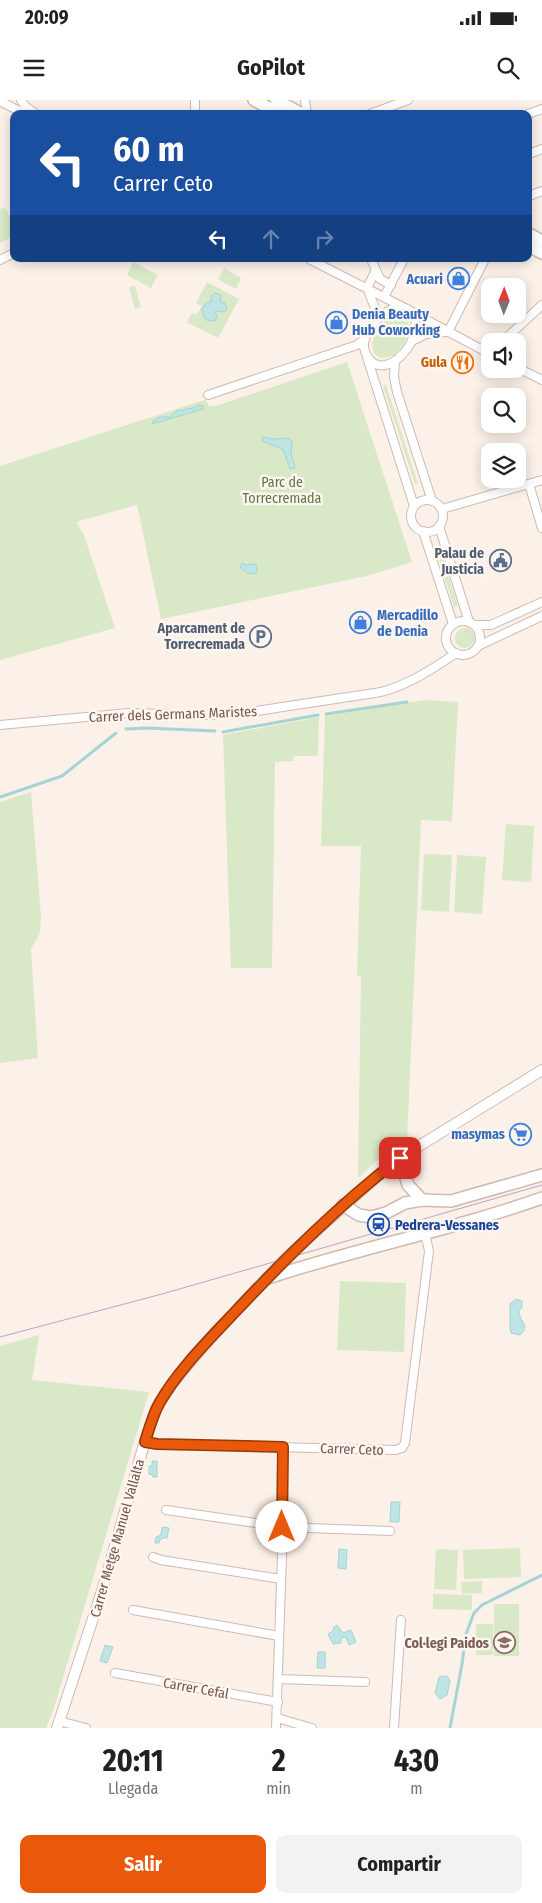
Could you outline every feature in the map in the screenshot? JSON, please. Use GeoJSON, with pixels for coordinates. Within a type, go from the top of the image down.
{"type":"FeatureCollection","features":[{"type":"Feature","properties":{"kind":"main road"},"geometry":{"type":"LineString","coordinates":[[254,100],[273,110]]}},
{"type":"Feature","properties":{"kind":"main road"},"geometry":{"type":"LineString","coordinates":[[276,100],[295,110]]}},
{"type":"Feature","properties":{"kind":"main road"},"geometry":{"type":"LineString","coordinates":[[400,1158],[408,1184],[422,1200]]}},
{"type":"Feature","properties":{"kind":"main road"},"geometry":{"type":"LineString","coordinates":[[344,1205],[354,1213],[364,1216],[377,1215],[405,1203],[422,1200],[451,1201],[542,1175]]}},
{"type":"Feature","properties":{"kind":"main road"},"geometry":{"type":"LineString","coordinates":[[392,1209],[404,1191],[406,1178]]}},
{"type":"Feature","properties":{"kind":"main road"},"geometry":{"type":"LineString","coordinates":[[268,1278],[312,1263],[425,1233],[542,1198]]}},
{"type":"Feature","properties":{"kind":"street"},"geometry":{"type":"LineString","coordinates":[[21,100],[30,110]]}},
{"type":"Feature","properties":{"kind":"street"},"geometry":{"type":"LineString","coordinates":[[381,110],[408,100]]}},
{"type":"Feature","properties":{"kind":"street"},"geometry":{"type":"LineString","coordinates":[[0,101],[17,110]]}},
{"type":"Feature","properties":{"kind":"street"},"geometry":{"type":"LineString","coordinates":[[315,262],[481,349]]}},
{"type":"Feature","properties":{"kind":"street"},"geometry":{"type":"LineString","coordinates":[[373,262],[380,279],[391,285]]}},
{"type":"Feature","properties":{"kind":"street"},"geometry":{"type":"LineString","coordinates":[[384,297],[402,262]]}},
{"type":"Feature","properties":{"kind":"street"},"geometry":{"type":"LineString","coordinates":[[448,332],[483,262]]}},
{"type":"Feature","properties":{"kind":"street"},"geometry":{"type":"LineString","coordinates":[[376,270],[367,288],[377,319]]}},
{"type":"Feature","properties":{"kind":"street"},"geometry":{"type":"LineString","coordinates":[[512,333],[542,305]]}},
{"type":"Feature","properties":{"kind":"street"},"geometry":{"type":"LineString","coordinates":[[208,395],[357,345],[365,339],[377,319],[388,311],[401,306]]}},
{"type":"Feature","properties":{"kind":"street"},"geometry":{"type":"LineString","coordinates":[[366,355],[371,361],[387,365],[403,355],[412,341],[415,321],[410,311]]}},
{"type":"Feature","properties":{"kind":"street"},"geometry":{"type":"LineString","coordinates":[[412,341],[426,334],[448,332]]}},
{"type":"Feature","properties":{"kind":"street"},"geometry":{"type":"LineString","coordinates":[[365,339],[366,355],[414,506]]}},
{"type":"Feature","properties":{"kind":"street"},"geometry":{"type":"LineString","coordinates":[[395,361],[394,378],[397,392],[432,501],[442,509],[443,519],[439,526],[434,530],[423,531],[415,526],[411,518],[412,510],[421,501],[432,501]]}},
{"type":"Feature","properties":{"kind":"street"},"geometry":{"type":"LineString","coordinates":[[526,372],[542,380]]}},
{"type":"Feature","properties":{"kind":"street"},"geometry":{"type":"LineString","coordinates":[[442,509],[542,480]]}},
{"type":"Feature","properties":{"kind":"street"},"geometry":{"type":"LineString","coordinates":[[529,484],[542,528]]}},
{"type":"Feature","properties":{"kind":"street"},"geometry":{"type":"LineString","coordinates":[[439,526],[472,623],[480,635],[478,646]]}},
{"type":"Feature","properties":{"kind":"street"},"geometry":{"type":"LineString","coordinates":[[423,531],[454,624]]}},
{"type":"Feature","properties":{"kind":"street"},"geometry":{"type":"LineString","coordinates":[[542,602],[484,626],[464,621],[454,624],[447,632],[447,642],[456,653],[468,654],[478,646],[542,616]]}},
{"type":"Feature","properties":{"kind":"street","name":"Carrer dels Germans Maristes"},"geometry":{"type":"LineString","coordinates":[[0,725],[129,713],[237,714],[371,694],[401,685],[456,653]]}},
{"type":"Feature","properties":{"kind":"street","name":"Carrer Metge Manuel Vallalta"},"geometry":{"type":"LineString","coordinates":[[58,1725],[103,1588],[156,1408],[172,1384],[210,1338],[286,1258],[344,1205],[400,1158],[541,1068]]}},
{"type":"Feature","properties":{"kind":"street","name":"Carrer Ceto"},"geometry":{"type":"LineString","coordinates":[[145,1442],[157,1444],[396,1450],[404,1446],[429,1251],[425,1233]]}},
{"type":"Feature","properties":{"kind":"street"},"geometry":{"type":"LineString","coordinates":[[276,1728],[283,1447]]}},
{"type":"Feature","properties":{"kind":"street"},"geometry":{"type":"LineString","coordinates":[[166,1510],[282,1527],[390,1531]]}},
{"type":"Feature","properties":{"kind":"street"},"geometry":{"type":"LineString","coordinates":[[153,1557],[161,1560],[280,1579]]}},
{"type":"Feature","properties":{"kind":"street"},"geometry":{"type":"LineString","coordinates":[[133,1610],[279,1636]]}},
{"type":"Feature","properties":{"kind":"street"},"geometry":{"type":"LineString","coordinates":[[394,1728],[401,1620]]}},
{"type":"Feature","properties":{"kind":"street","name":"Carrer Cefal"},"geometry":{"type":"LineString","coordinates":[[115,1673],[278,1702]]}},
{"type":"Feature","properties":{"kind":"street"},"geometry":{"type":"LineString","coordinates":[[278,1679],[365,1682]]}},
{"type":"Feature","properties":{"kind":"street"},"geometry":{"type":"LineString","coordinates":[[277,1718],[312,1728]]}},
{"type":"Feature","properties":{"kind":"street"},"geometry":{"type":"LineString","coordinates":[[58,1725],[86,1728]]}},
{"type":"Feature","properties":{"kind":"green space"},"geometry":{"type":"Polygon","coordinates":[[[5,207],[10,217],[10,238],[0,243],[0,209],[5,207]]]}},
{"type":"Feature","properties":{"kind":"green space"},"geometry":{"type":"Polygon","coordinates":[[[133,262],[158,275],[151,288],[127,275],[133,262]]]}},
{"type":"Feature","properties":{"kind":"green space"},"geometry":{"type":"Polygon","coordinates":[[[224,268],[241,278],[236,289],[218,279],[224,268]]]}},
{"type":"Feature","properties":{"kind":"green space"},"geometry":{"type":"Polygon","coordinates":[[[207,282],[239,299],[218,338],[187,322],[192,313],[197,314],[202,306],[196,303],[207,282]]]}},
{"type":"Feature","properties":{"kind":"green space"},"geometry":{"type":"Polygon","coordinates":[[[135,286],[141,307],[135,309],[129,287],[135,286]]]}},
{"type":"Feature","properties":{"kind":"green space"},"geometry":{"type":"Polygon","coordinates":[[[396,315],[403,316],[407,321],[409,331],[407,337],[401,348],[393,356],[381,358],[374,354],[374,336],[385,321],[396,315]]]}},
{"type":"Feature","properties":{"kind":"green space","name":"Parc de Torrecremada"},"geometry":{"type":"Polygon","coordinates":[[[347,362],[412,562],[367,576],[161,619],[137,505],[76,522],[84,535],[115,628],[0,660],[0,466],[198,402],[206,400],[209,406],[216,406],[347,362]]]}},
{"type":"Feature","properties":{"kind":"green space"},"geometry":{"type":"Polygon","coordinates":[[[386,385],[418,484],[415,484],[383,386],[386,385]]]}},
{"type":"Feature","properties":{"kind":"green space"},"geometry":{"type":"Polygon","coordinates":[[[439,546],[458,606],[454,607],[435,547],[439,546]]]}},
{"type":"Feature","properties":{"kind":"green space"},"geometry":{"type":"Polygon","coordinates":[[[465,628],[472,631],[475,638],[472,645],[465,648],[458,645],[455,638],[458,631],[465,628]]]}},
{"type":"Feature","properties":{"kind":"green space"},"geometry":{"type":"Polygon","coordinates":[[[426,700],[458,702],[452,821],[421,820],[407,1141],[374,1163],[358,1178],[361,976],[357,975],[361,846],[321,846],[325,716],[426,700]]]}},
{"type":"Feature","properties":{"kind":"green space"},"geometry":{"type":"Polygon","coordinates":[[[319,717],[318,756],[294,756],[293,761],[275,762],[272,968],[231,968],[223,735],[319,717]]]}},
{"type":"Feature","properties":{"kind":"green space"},"geometry":{"type":"Polygon","coordinates":[[[31,792],[41,917],[40,933],[31,949],[38,1058],[0,1063],[0,802],[31,792]]]}},
{"type":"Feature","properties":{"kind":"green space"},"geometry":{"type":"Polygon","coordinates":[[[506,824],[534,826],[531,882],[502,880],[506,824]]]}},
{"type":"Feature","properties":{"kind":"green space"},"geometry":{"type":"Polygon","coordinates":[[[424,854],[452,855],[449,912],[421,910],[424,854]]]}},
{"type":"Feature","properties":{"kind":"green space"},"geometry":{"type":"Polygon","coordinates":[[[457,855],[486,857],[482,914],[454,912],[457,855]]]}},
{"type":"Feature","properties":{"kind":"green space"},"geometry":{"type":"Polygon","coordinates":[[[340,1281],[406,1283],[404,1352],[337,1350],[340,1281]]]}},
{"type":"Feature","properties":{"kind":"green space"},"geometry":{"type":"Polygon","coordinates":[[[39,1335],[32,1380],[149,1392],[53,1711],[46,1728],[0,1728],[0,1346],[39,1335]]]}},
{"type":"Feature","properties":{"kind":"green space"},"geometry":{"type":"Polygon","coordinates":[[[520,1548],[521,1577],[464,1579],[463,1550],[520,1548]]]}},
{"type":"Feature","properties":{"kind":"green space"},"geometry":{"type":"Polygon","coordinates":[[[436,1549],[458,1550],[456,1590],[434,1589],[436,1549]]]}},
{"type":"Feature","properties":{"kind":"green space"},"geometry":{"type":"Polygon","coordinates":[[[482,1581],[482,1593],[462,1594],[461,1582],[482,1581]]]}},
{"type":"Feature","properties":{"kind":"green space"},"geometry":{"type":"Polygon","coordinates":[[[433,1594],[472,1595],[472,1610],[433,1609],[433,1594]]]}},
{"type":"Feature","properties":{"kind":"green space"},"geometry":{"type":"Polygon","coordinates":[[[494,1604],[519,1604],[519,1656],[494,1656],[494,1604]]]}},
{"type":"Feature","properties":{"kind":"green space"},"geometry":{"type":"Polygon","coordinates":[[[476,1624],[493,1624],[493,1655],[476,1655],[476,1624]]]}},
{"type":"Feature","properties":{"kind":"water"},"geometry":{"type":"Polygon","coordinates":[[[215,293],[221,295],[220,302],[225,303],[227,309],[223,312],[215,311],[217,317],[215,321],[206,320],[202,309],[206,303],[212,301],[211,296],[215,293]]]}},
{"type":"Feature","properties":{"kind":"water"},"geometry":{"type":"Polygon","coordinates":[[[198,405],[203,406],[203,409],[152,424],[153,421],[160,417],[170,417],[176,411],[193,408],[198,405]]]}},
{"type":"Feature","properties":{"kind":"water"},"geometry":{"type":"Polygon","coordinates":[[[263,437],[274,439],[289,438],[292,442],[291,453],[295,468],[290,469],[283,449],[262,441],[263,437]]]}},
{"type":"Feature","properties":{"kind":"water"},"geometry":{"type":"Polygon","coordinates":[[[242,563],[256,565],[256,573],[245,572],[240,567],[242,563]]]}},
{"type":"Feature","properties":{"kind":"water"},"geometry":{"type":"Polygon","coordinates":[[[516,1299],[522,1301],[519,1315],[525,1326],[520,1335],[511,1333],[510,1329],[510,1304],[516,1299]]]}},
{"type":"Feature","properties":{"kind":"water"},"geometry":{"type":"Polygon","coordinates":[[[152,1461],[157,1461],[157,1477],[149,1474],[149,1466],[152,1466],[152,1461]]]}},
{"type":"Feature","properties":{"kind":"water"},"geometry":{"type":"Polygon","coordinates":[[[391,1502],[400,1502],[399,1522],[390,1522],[391,1502]]]}},
{"type":"Feature","properties":{"kind":"water"},"geometry":{"type":"Polygon","coordinates":[[[162,1527],[169,1528],[167,1538],[163,1538],[159,1543],[155,1543],[156,1537],[161,1535],[162,1527]]]}},
{"type":"Feature","properties":{"kind":"water"},"geometry":{"type":"Polygon","coordinates":[[[339,1549],[347,1550],[346,1569],[338,1568],[339,1549]]]}},
{"type":"Feature","properties":{"kind":"water"},"geometry":{"type":"Polygon","coordinates":[[[337,1625],[343,1633],[351,1630],[356,1642],[349,1645],[346,1637],[341,1638],[341,1643],[333,1644],[328,1634],[337,1625]]]}},
{"type":"Feature","properties":{"kind":"water"},"geometry":{"type":"Polygon","coordinates":[[[105,1645],[113,1647],[107,1663],[100,1661],[105,1645]]]}},
{"type":"Feature","properties":{"kind":"water"},"geometry":{"type":"Polygon","coordinates":[[[318,1652],[325,1652],[325,1668],[317,1668],[318,1652]]]}},
{"type":"Feature","properties":{"kind":"water"},"geometry":{"type":"Polygon","coordinates":[[[447,1676],[450,1681],[447,1695],[440,1699],[435,1693],[439,1677],[447,1676]]]}},
{"type":"Feature","properties":{"kind":"waterway"},"geometry":{"type":"LineString","coordinates":[[326,714],[407,702]]}},
{"type":"Feature","properties":{"kind":"waterway"},"geometry":{"type":"LineString","coordinates":[[223,732],[318,715]]}},
{"type":"Feature","properties":{"kind":"waterway"},"geometry":{"type":"LineString","coordinates":[[126,729],[215,731]]}},
{"type":"Feature","properties":{"kind":"waterway"},"geometry":{"type":"LineString","coordinates":[[0,797],[62,776],[116,733]]}},
{"type":"Feature","properties":{"kind":"waterway"},"geometry":{"type":"LineString","coordinates":[[450,1728],[466,1634],[474,1613],[482,1605],[542,1575]]}},
{"type":"Feature","properties":{"kind":"tram line"},"geometry":{"type":"LineString","coordinates":[[0,1337],[162,1294],[542,1185]]}},
{"type":"Feature","properties":{"kind":"place","name":"Acuari"},"geometry":{"type":"Point","coordinates":[459,279]}},
{"type":"Feature","properties":{"kind":"place","name":"Denia Beauty Hub Coworking"},"geometry":{"type":"Point","coordinates":[336,322]}},
{"type":"Feature","properties":{"kind":"place","name":"Gula"},"geometry":{"type":"Point","coordinates":[463,362]}},
{"type":"Feature","properties":{"kind":"place","name":"Palau de Justicia"},"geometry":{"type":"Point","coordinates":[500,561]}},
{"type":"Feature","properties":{"kind":"place","name":"Mercadillo de Denia"},"geometry":{"type":"Point","coordinates":[361,623]}},
{"type":"Feature","properties":{"kind":"place","name":"Aparcament de Torrecremada"},"geometry":{"type":"Point","coordinates":[261,636]}},
{"type":"Feature","properties":{"kind":"place","name":"masymas"},"geometry":{"type":"Point","coordinates":[521,1134]}},
{"type":"Feature","properties":{"kind":"place","name":"Pedrera-Vessanes"},"geometry":{"type":"Point","coordinates":[379,1225]}},
{"type":"Feature","properties":{"kind":"place","name":"Col·legi Paidos"},"geometry":{"type":"Point","coordinates":[505,1643]}},
{"type":"Feature","properties":{"kind":"route"},"geometry":{"type":"LineString","coordinates":[[282,1527],[283,1447],[157,1444],[145,1442],[160,1401],[181,1372],[210,1338],[286,1258],[344,1205],[400,1158]]}}]}
